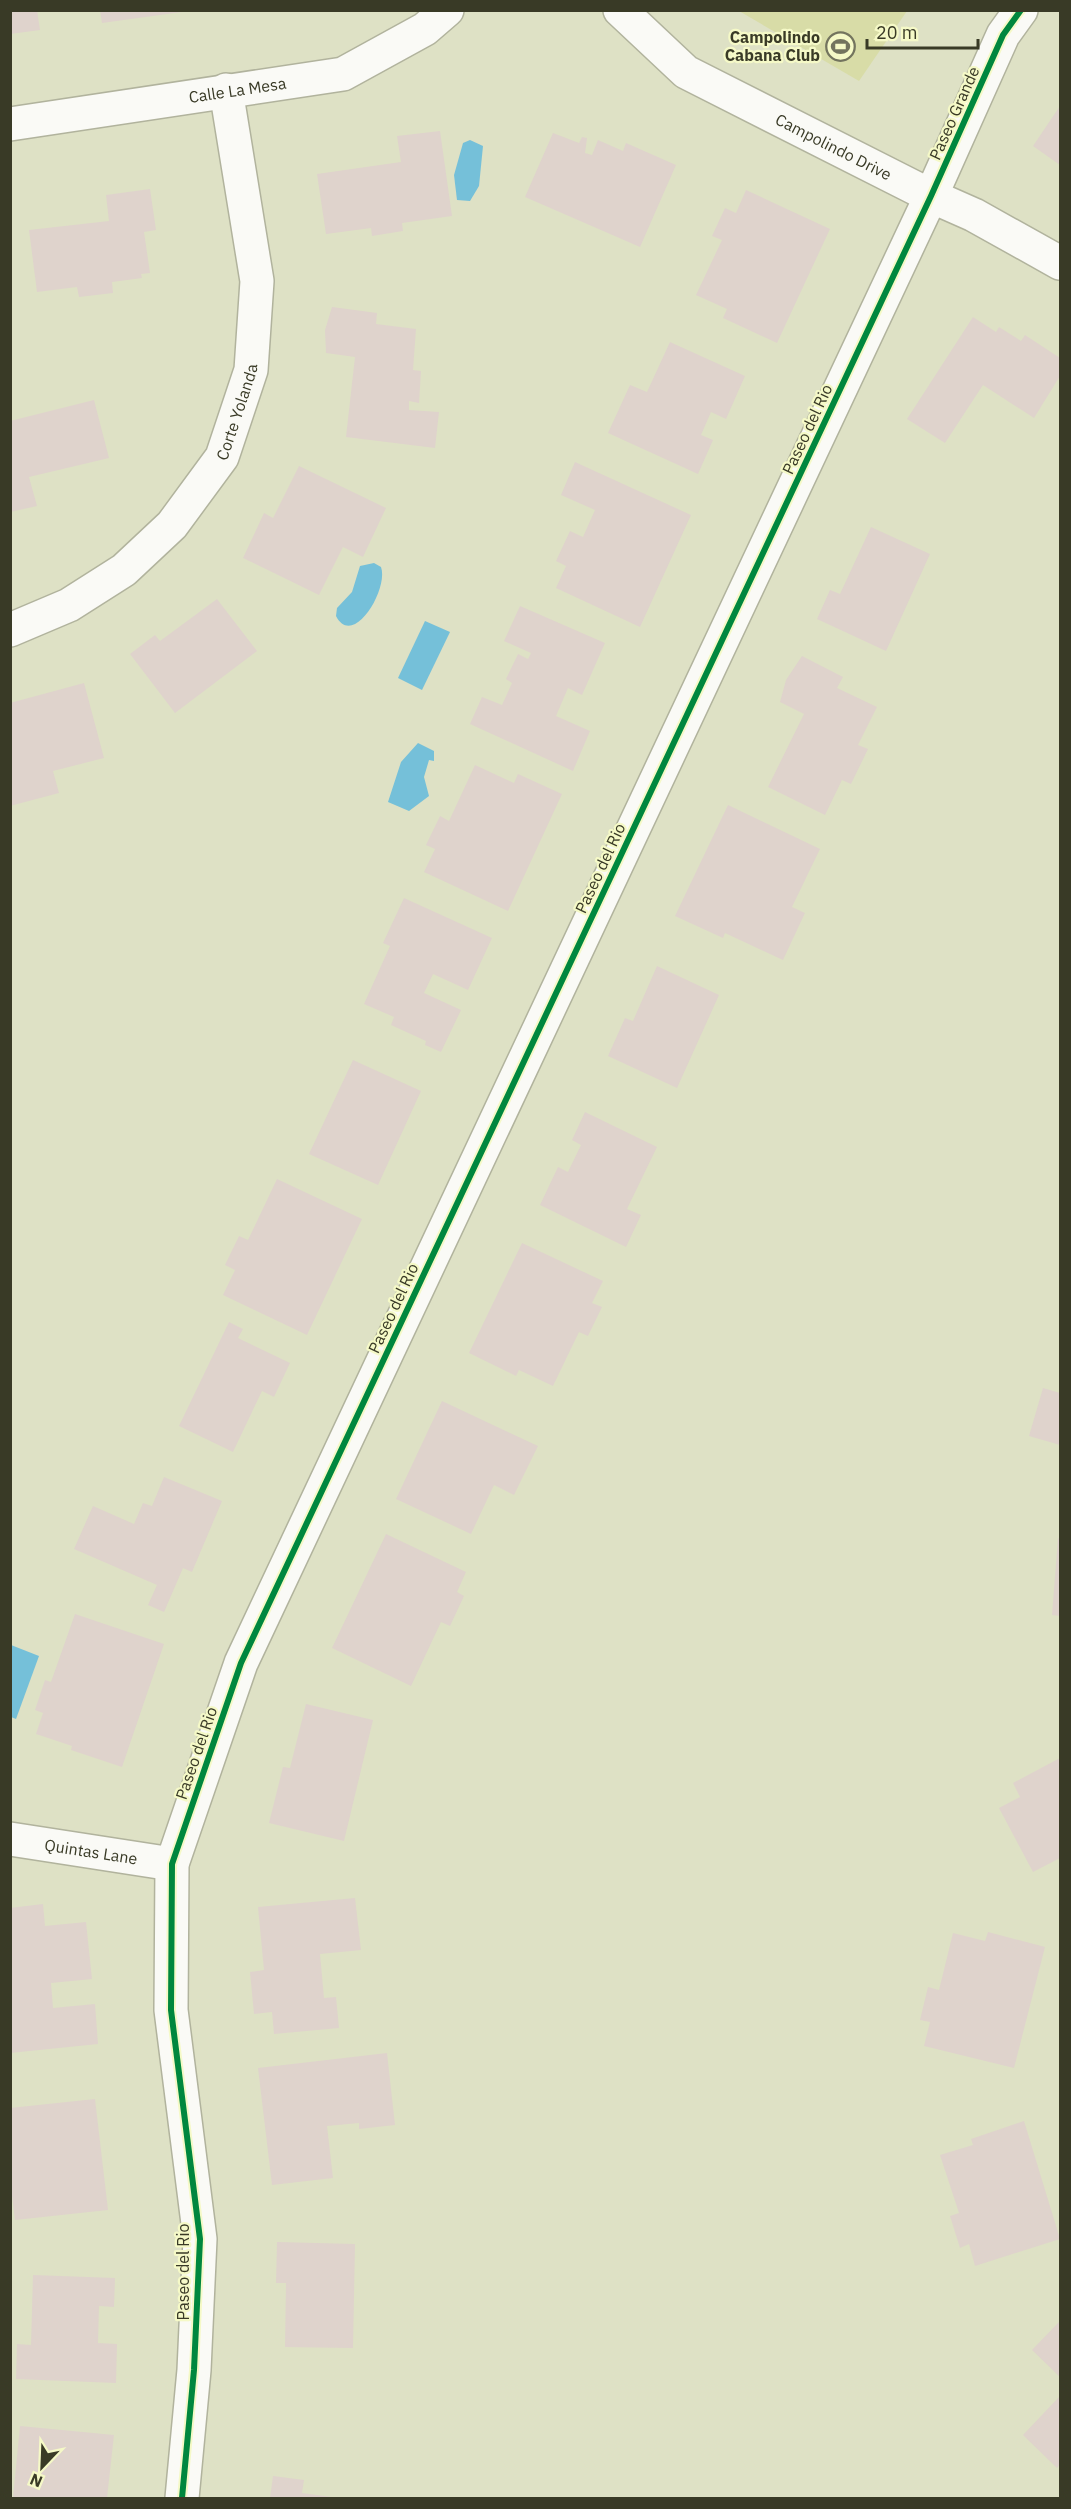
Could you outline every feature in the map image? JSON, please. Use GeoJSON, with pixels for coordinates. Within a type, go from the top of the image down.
{"type":"FeatureCollection","features":[{"type":"Feature","properties":{"kind":"street","name":"Calle La Mesa"},"geometry":{"type":"LineString","coordinates":[[10,124],[344,74],[425,29],[447,10]]}},
{"type":"Feature","properties":{"kind":"street","name":"Campolindo Drive"},"geometry":{"type":"LineString","coordinates":[[620,10],[686,72],[931,196],[974,214],[1060,264]]}},
{"type":"Feature","properties":{"kind":"street","name":"Paseo Grande"},"geometry":{"type":"LineString","coordinates":[[931,196],[1003,35],[1021,10]]}},
{"type":"Feature","properties":{"kind":"street","name":"Corte Yolanda"},"geometry":{"type":"LineString","coordinates":[[10,630],[69,604],[124,570],[172,525],[222,457],[251,369],[257,281],[226,90]]}},
{"type":"Feature","properties":{"kind":"street","name":"Paseo del Rio"},"geometry":{"type":"LineString","coordinates":[[182,2499],[194,2370],[200,2239],[171,2010],[172,1864],[242,1663],[931,196]]}},
{"type":"Feature","properties":{"kind":"street","name":"Quintas Lane"},"geometry":{"type":"LineString","coordinates":[[10,1839],[172,1864]]}},
{"type":"Feature","properties":{"kind":"green space","name":"Campolindo Cabana Club"},"geometry":{"type":"Polygon","coordinates":[[[739,11],[907,11],[859,81],[739,11]]]}},
{"type":"Feature","properties":{"kind":"water"},"geometry":{"type":"Polygon","coordinates":[[[470,140],[483,146],[479,186],[470,201],[457,200],[454,175],[463,143],[470,140]]]}},
{"type":"Feature","properties":{"kind":"water"},"geometry":{"type":"Polygon","coordinates":[[[374,563],[381,567],[382,577],[375,601],[360,621],[351,625],[343,624],[336,616],[337,608],[352,592],[360,566],[374,563]]]}},
{"type":"Feature","properties":{"kind":"water"},"geometry":{"type":"Polygon","coordinates":[[[425,621],[450,632],[422,690],[398,678],[425,621]]]}},
{"type":"Feature","properties":{"kind":"water"},"geometry":{"type":"Polygon","coordinates":[[[418,743],[434,751],[434,761],[429,760],[424,777],[429,796],[409,811],[388,802],[401,762],[418,743]]]}},
{"type":"Feature","properties":{"kind":"water"},"geometry":{"type":"Polygon","coordinates":[[[11,1645],[39,1656],[16,1719],[11,1717],[11,1645]]]}},
{"type":"Feature","properties":{"kind":"building"},"geometry":{"type":"Polygon","coordinates":[[[10,10],[37,10],[40,30],[10,34],[10,10]]]}},
{"type":"Feature","properties":{"kind":"building"},"geometry":{"type":"Polygon","coordinates":[[[100,10],[181,10],[182,12],[102,23],[100,10]]]}},
{"type":"Feature","properties":{"kind":"building"},"geometry":{"type":"Polygon","coordinates":[[[1060,106],[1060,165],[1033,146],[1060,106]]]}},
{"type":"Feature","properties":{"kind":"building"},"geometry":{"type":"Polygon","coordinates":[[[440,131],[452,216],[402,223],[403,231],[372,236],[371,228],[326,234],[317,174],[401,162],[397,136],[440,131]]]}},
{"type":"Feature","properties":{"kind":"building"},"geometry":{"type":"Polygon","coordinates":[[[553,133],[579,143],[582,137],[587,138],[585,153],[592,155],[598,140],[623,151],[626,143],[676,165],[640,247],[525,197],[553,133]]]}},
{"type":"Feature","properties":{"kind":"building"},"geometry":{"type":"Polygon","coordinates":[[[150,189],[156,230],[144,232],[150,273],[141,274],[142,278],[112,282],[113,293],[79,297],[77,287],[37,292],[29,230],[109,221],[106,195],[150,189]]]}},
{"type":"Feature","properties":{"kind":"building"},"geometry":{"type":"Polygon","coordinates":[[[746,190],[830,229],[777,343],[723,318],[727,309],[696,295],[722,240],[712,236],[725,208],[736,213],[746,190]]]}},
{"type":"Feature","properties":{"kind":"building"},"geometry":{"type":"Polygon","coordinates":[[[332,307],[377,313],[376,324],[416,329],[413,370],[421,371],[419,403],[409,401],[409,410],[439,412],[435,448],[346,437],[355,357],[326,353],[325,330],[332,307]]]}},
{"type":"Feature","properties":{"kind":"building"},"geometry":{"type":"Polygon","coordinates":[[[973,317],[996,332],[999,327],[1021,341],[1025,335],[1060,358],[1060,376],[1034,418],[983,385],[945,443],[907,419],[973,317]]]}},
{"type":"Feature","properties":{"kind":"building"},"geometry":{"type":"Polygon","coordinates":[[[670,342],[745,376],[726,419],[711,412],[701,435],[713,440],[698,474],[608,433],[630,385],[647,392],[670,342]]]}},
{"type":"Feature","properties":{"kind":"building"},"geometry":{"type":"Polygon","coordinates":[[[94,400],[109,458],[29,477],[37,506],[10,512],[10,421],[94,400]]]}},
{"type":"Feature","properties":{"kind":"building"},"geometry":{"type":"Polygon","coordinates":[[[575,462],[691,515],[640,627],[556,588],[566,566],[556,561],[570,531],[583,537],[595,510],[561,495],[575,462]]]}},
{"type":"Feature","properties":{"kind":"building"},"geometry":{"type":"Polygon","coordinates":[[[299,466],[386,508],[363,557],[343,547],[319,595],[243,558],[264,513],[273,518],[299,466]]]}},
{"type":"Feature","properties":{"kind":"building"},"geometry":{"type":"Polygon","coordinates":[[[871,527],[930,554],[886,651],[817,619],[830,590],[840,594],[871,527]]]}},
{"type":"Feature","properties":{"kind":"building"},"geometry":{"type":"Polygon","coordinates":[[[217,599],[257,651],[175,713],[130,654],[155,635],[160,641],[217,599]]]}},
{"type":"Feature","properties":{"kind":"building"},"geometry":{"type":"Polygon","coordinates":[[[520,606],[605,643],[582,695],[568,688],[556,716],[590,731],[573,771],[470,724],[482,697],[502,705],[512,683],[506,679],[518,654],[528,659],[531,653],[504,641],[520,606]]]}},
{"type":"Feature","properties":{"kind":"building"},"geometry":{"type":"Polygon","coordinates":[[[802,656],[843,677],[837,688],[877,707],[858,745],[868,749],[851,784],[842,780],[825,815],[768,787],[804,714],[780,702],[786,680],[802,656]]]}},
{"type":"Feature","properties":{"kind":"building"},"geometry":{"type":"Polygon","coordinates":[[[84,683],[104,758],[53,771],[59,793],[10,806],[10,703],[84,683]]]}},
{"type":"Feature","properties":{"kind":"building"},"geometry":{"type":"Polygon","coordinates":[[[475,765],[514,783],[518,774],[562,794],[508,911],[424,872],[435,849],[426,845],[440,816],[449,821],[475,765]]]}},
{"type":"Feature","properties":{"kind":"building"},"geometry":{"type":"Polygon","coordinates":[[[728,805],[820,849],[792,907],[805,913],[783,960],[725,933],[723,938],[675,916],[728,805]]]}},
{"type":"Feature","properties":{"kind":"building"},"geometry":{"type":"Polygon","coordinates":[[[404,898],[492,938],[468,990],[433,974],[424,993],[461,1010],[441,1052],[425,1045],[426,1041],[391,1025],[394,1017],[364,1004],[390,946],[383,943],[404,898]]]}},
{"type":"Feature","properties":{"kind":"building"},"geometry":{"type":"Polygon","coordinates":[[[657,966],[719,995],[677,1088],[608,1056],[625,1018],[633,1021],[657,966]]]}},
{"type":"Feature","properties":{"kind":"building"},"geometry":{"type":"Polygon","coordinates":[[[353,1060],[421,1091],[378,1185],[309,1154],[353,1060]]]}},
{"type":"Feature","properties":{"kind":"building"},"geometry":{"type":"Polygon","coordinates":[[[585,1112],[657,1147],[627,1209],[641,1215],[626,1247],[540,1205],[558,1167],[568,1172],[581,1145],[572,1140],[585,1112]]]}},
{"type":"Feature","properties":{"kind":"building"},"geometry":{"type":"Polygon","coordinates":[[[277,1179],[362,1219],[307,1335],[223,1295],[235,1270],[225,1265],[239,1236],[248,1240],[277,1179]]]}},
{"type":"Feature","properties":{"kind":"building"},"geometry":{"type":"Polygon","coordinates":[[[522,1243],[603,1281],[592,1303],[602,1307],[588,1336],[579,1332],[553,1386],[519,1370],[516,1376],[469,1353],[522,1243]]]}},
{"type":"Feature","properties":{"kind":"building"},"geometry":{"type":"Polygon","coordinates":[[[229,1322],[243,1329],[238,1338],[290,1363],[274,1397],[262,1391],[233,1452],[179,1426],[229,1322]]]}},
{"type":"Feature","properties":{"kind":"building"},"geometry":{"type":"Polygon","coordinates":[[[1043,1388],[1060,1393],[1060,1445],[1029,1436],[1043,1388]]]}},
{"type":"Feature","properties":{"kind":"building"},"geometry":{"type":"Polygon","coordinates":[[[442,1401],[538,1446],[514,1495],[494,1485],[471,1534],[396,1499],[442,1401]]]}},
{"type":"Feature","properties":{"kind":"building"},"geometry":{"type":"Polygon","coordinates":[[[164,1477],[222,1501],[192,1572],[183,1568],[164,1612],[148,1605],[157,1585],[74,1549],[93,1506],[134,1524],[143,1503],[152,1506],[164,1477]]]}},
{"type":"Feature","properties":{"kind":"building"},"geometry":{"type":"Polygon","coordinates":[[[386,1534],[466,1572],[457,1592],[464,1596],[450,1626],[441,1622],[411,1686],[332,1648],[386,1534]]]}},
{"type":"Feature","properties":{"kind":"building"},"geometry":{"type":"Polygon","coordinates":[[[1058,1538],[1060,1539],[1060,1616],[1052,1615],[1058,1538]]]}},
{"type":"Feature","properties":{"kind":"building"},"geometry":{"type":"Polygon","coordinates":[[[75,1614],[164,1644],[122,1767],[71,1750],[72,1746],[36,1734],[43,1713],[35,1710],[45,1680],[51,1682],[75,1614]]]}},
{"type":"Feature","properties":{"kind":"building"},"geometry":{"type":"Polygon","coordinates":[[[306,1704],[373,1720],[344,1841],[269,1823],[283,1767],[290,1768],[306,1704]]]}},
{"type":"Feature","properties":{"kind":"building"},"geometry":{"type":"Polygon","coordinates":[[[1060,1758],[1060,1858],[1033,1872],[999,1808],[1020,1797],[1013,1783],[1060,1758]]]}},
{"type":"Feature","properties":{"kind":"building"},"geometry":{"type":"Polygon","coordinates":[[[355,1898],[361,1950],[320,1954],[324,1998],[336,1997],[339,2028],[274,2034],[272,2012],[254,2014],[250,1972],[264,1970],[258,1907],[355,1898]]]}},
{"type":"Feature","properties":{"kind":"building"},"geometry":{"type":"Polygon","coordinates":[[[43,1904],[45,1926],[86,1922],[92,1979],[51,1983],[53,2008],[95,2004],[98,2044],[10,2053],[10,1908],[43,1904]]]}},
{"type":"Feature","properties":{"kind":"building"},"geometry":{"type":"Polygon","coordinates":[[[988,1932],[1045,1947],[1014,2068],[924,2046],[930,2022],[920,2020],[928,1987],[939,1990],[953,1933],[985,1941],[988,1932]]]}},
{"type":"Feature","properties":{"kind":"building"},"geometry":{"type":"Polygon","coordinates":[[[387,2053],[395,2125],[359,2129],[359,2123],[327,2126],[333,2178],[272,2185],[258,2068],[387,2053]]]}},
{"type":"Feature","properties":{"kind":"building"},"geometry":{"type":"Polygon","coordinates":[[[95,2099],[108,2210],[15,2220],[10,2180],[10,2108],[95,2099]]]}},
{"type":"Feature","properties":{"kind":"building"},"geometry":{"type":"Polygon","coordinates":[[[1024,2121],[1060,2239],[975,2266],[969,2244],[960,2248],[950,2216],[959,2213],[940,2155],[973,2145],[971,2139],[1024,2121]]]}},
{"type":"Feature","properties":{"kind":"building"},"geometry":{"type":"Polygon","coordinates":[[[277,2242],[355,2244],[353,2348],[285,2347],[286,2283],[276,2283],[277,2242]]]}},
{"type":"Feature","properties":{"kind":"building"},"geometry":{"type":"Polygon","coordinates":[[[33,2275],[115,2278],[114,2307],[99,2306],[98,2343],[117,2344],[116,2383],[16,2379],[17,2344],[31,2345],[33,2275]]]}},
{"type":"Feature","properties":{"kind":"building"},"geometry":{"type":"Polygon","coordinates":[[[1060,2321],[1060,2377],[1032,2350],[1060,2321]]]}},
{"type":"Feature","properties":{"kind":"building"},"geometry":{"type":"Polygon","coordinates":[[[1060,2396],[1060,2464],[1057,2468],[1023,2435],[1060,2396]]]}},
{"type":"Feature","properties":{"kind":"building"},"geometry":{"type":"Polygon","coordinates":[[[20,2426],[114,2435],[107,2498],[13,2498],[20,2426]]]}},
{"type":"Feature","properties":{"kind":"building"},"geometry":{"type":"Polygon","coordinates":[[[273,2476],[304,2480],[302,2493],[339,2498],[270,2498],[273,2476]]]}},
{"type":"Feature","properties":{"kind":"cycle path"},"geometry":{"type":"LineString","coordinates":[[182,2498],[194,2370],[200,2239],[171,2010],[172,1864],[241,1663],[931,196],[1003,35],[1021,10]]}},
{"type":"Feature","properties":{"kind":"place","name":"Campolindo Cabana Club"},"geometry":{"type":"Point","coordinates":[841,46]}}]}
